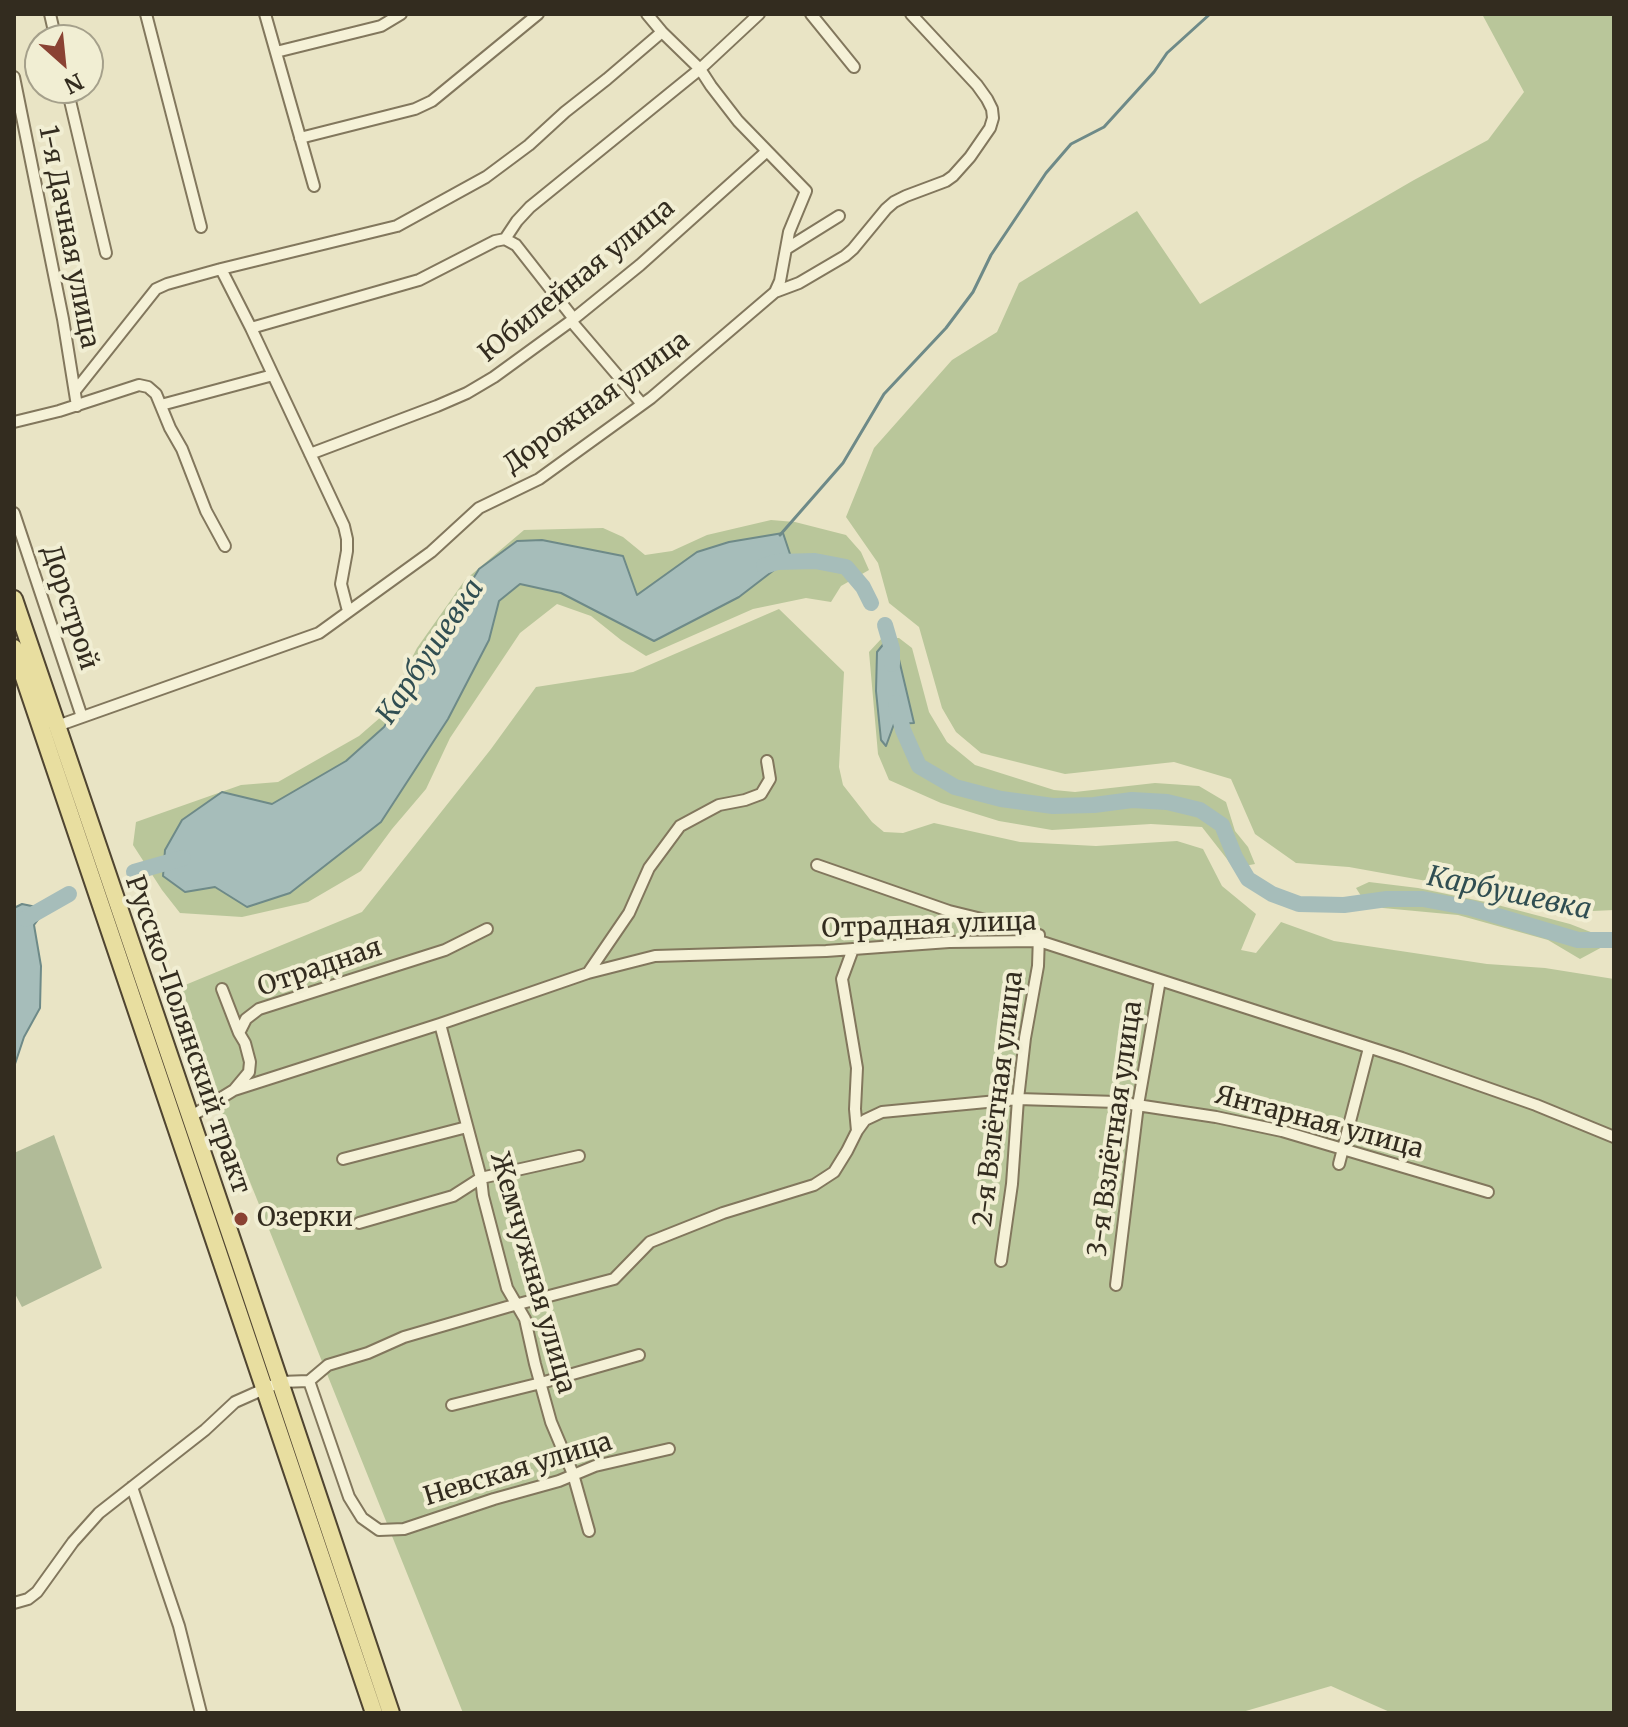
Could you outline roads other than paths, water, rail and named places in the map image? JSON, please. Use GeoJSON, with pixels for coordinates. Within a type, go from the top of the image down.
{"type":"FeatureCollection","features":[{"type":"Feature","properties":{"kind":"main road","name":"Русско-Полянский тракт"},"geometry":{"type":"LineString","coordinates":[[14,599],[190,1117],[374,1713]]}},
{"type":"Feature","properties":{"kind":"main road","name":"Русско-Полянский тракт"},"geometry":{"type":"LineString","coordinates":[[14,648],[391,1713]]}},
{"type":"Feature","properties":{"kind":"street"},"geometry":{"type":"LineString","coordinates":[[146,14],[201,227]]}},
{"type":"Feature","properties":{"kind":"street"},"geometry":{"type":"LineString","coordinates":[[265,14],[314,186]]}},
{"type":"Feature","properties":{"kind":"street"},"geometry":{"type":"LineString","coordinates":[[276,52],[381,26],[401,14]]}},
{"type":"Feature","properties":{"kind":"street"},"geometry":{"type":"LineString","coordinates":[[300,138],[415,109],[432,101],[538,14]]}},
{"type":"Feature","properties":{"kind":"street"},"geometry":{"type":"LineString","coordinates":[[647,14],[700,69],[738,121],[806,191],[789,232],[775,292]]}},
{"type":"Feature","properties":{"kind":"street"},"geometry":{"type":"LineString","coordinates":[[505,239],[530,207],[700,69],[759,14]]}},
{"type":"Feature","properties":{"kind":"street"},"geometry":{"type":"LineString","coordinates":[[811,14],[854,67]]}},
{"type":"Feature","properties":{"kind":"street","name":"Дорожная улица"},"geometry":{"type":"LineString","coordinates":[[57,726],[319,633],[431,552],[479,508],[539,479],[642,404],[775,292],[799,283],[845,256],[894,202],[953,176],[987,134],[993,118],[992,109],[977,85],[911,14]]}},
{"type":"Feature","properties":{"kind":"street"},"geometry":{"type":"LineString","coordinates":[[75,391],[156,289],[221,269],[397,226],[486,177],[529,145],[662,32]]}},
{"type":"Feature","properties":{"kind":"street","name":"1-я Дачная улица"},"geometry":{"type":"LineString","coordinates":[[14,77],[63,319],[77,406]]}},
{"type":"Feature","properties":{"kind":"street"},"geometry":{"type":"LineString","coordinates":[[71,104],[106,253]]}},
{"type":"Feature","properties":{"kind":"street","name":"Юбилейная улица"},"geometry":{"type":"LineString","coordinates":[[310,454],[437,406],[480,386],[572,320],[640,265],[766,152]]}},
{"type":"Feature","properties":{"kind":"street"},"geometry":{"type":"LineString","coordinates":[[786,249],[839,216]]}},
{"type":"Feature","properties":{"kind":"street"},"geometry":{"type":"LineString","coordinates":[[251,328],[419,280],[495,241],[505,239],[516,245],[572,320],[642,404]]}},
{"type":"Feature","properties":{"kind":"street"},"geometry":{"type":"LineString","coordinates":[[221,269],[344,526],[347,551],[341,584],[348,611]]}},
{"type":"Feature","properties":{"kind":"street"},"geometry":{"type":"LineString","coordinates":[[161,405],[273,375]]}},
{"type":"Feature","properties":{"kind":"street"},"geometry":{"type":"LineString","coordinates":[[14,422],[77,406],[139,385],[148,387],[156,394],[206,511],[225,546]]}},
{"type":"Feature","properties":{"kind":"street","name":"Дорстрой"},"geometry":{"type":"LineString","coordinates":[[14,513],[82,717]]}},
{"type":"Feature","properties":{"kind":"street"},"geometry":{"type":"LineString","coordinates":[[588,973],[629,913],[649,868],[680,826],[719,805],[761,794],[770,779],[767,761]]}},
{"type":"Feature","properties":{"kind":"street"},"geometry":{"type":"LineString","coordinates":[[817,865],[949,911],[1039,935],[1039,941]]}},
{"type":"Feature","properties":{"kind":"street","name":"Отрадная"},"geometry":{"type":"LineString","coordinates":[[234,1090],[249,1072],[250,1062],[239,1033],[246,1019],[259,1009],[445,950],[487,929]]}},
{"type":"Feature","properties":{"kind":"street","name":"Отрадная улица"},"geometry":{"type":"LineString","coordinates":[[234,1090],[588,973],[655,956],[853,949],[949,942],[1039,941],[1369,1048],[1536,1105],[1614,1137]]}},
{"type":"Feature","properties":{"kind":"street","name":"2-я Взлётная улица"},"geometry":{"type":"LineString","coordinates":[[1001,1261],[1012,1184],[1025,1038],[1038,966],[1039,941]]}},
{"type":"Feature","properties":{"kind":"street"},"geometry":{"type":"LineString","coordinates":[[14,1603],[28,1599],[37,1592],[73,1542],[99,1513],[205,1430],[235,1402],[272,1384],[309,1381],[328,1365],[368,1353],[404,1337],[614,1279],[650,1242],[723,1213],[814,1185],[834,1172],[857,1131],[857,1068],[842,979],[853,949]]}},
{"type":"Feature","properties":{"kind":"street","name":"3-я Взлётная улица"},"geometry":{"type":"LineString","coordinates":[[1116,1285],[1138,1105],[1160,980]]}},
{"type":"Feature","properties":{"kind":"street"},"geometry":{"type":"LineString","coordinates":[[222,989],[239,1033]]}},
{"type":"Feature","properties":{"kind":"street","name":"Жемчужная улица"},"geometry":{"type":"LineString","coordinates":[[440,1024],[507,1288],[525,1319],[551,1422],[573,1474],[589,1531]]}},
{"type":"Feature","properties":{"kind":"street"},"geometry":{"type":"LineString","coordinates":[[1339,1164],[1369,1048]]}},
{"type":"Feature","properties":{"kind":"street"},"geometry":{"type":"LineString","coordinates":[[190,1117],[234,1090]]}},
{"type":"Feature","properties":{"kind":"street","name":"Янтарная улица"},"geometry":{"type":"LineString","coordinates":[[857,1131],[865,1120],[882,1112],[1018,1099],[1117,1102],[1282,1131],[1488,1192]]}},
{"type":"Feature","properties":{"kind":"street"},"geometry":{"type":"LineString","coordinates":[[343,1159],[467,1127]]}},
{"type":"Feature","properties":{"kind":"street"},"geometry":{"type":"LineString","coordinates":[[359,1223],[453,1196],[481,1178],[579,1156]]}},
{"type":"Feature","properties":{"kind":"street"},"geometry":{"type":"LineString","coordinates":[[452,1405],[639,1355]]}},
{"type":"Feature","properties":{"kind":"street","name":"Невская улица"},"geometry":{"type":"LineString","coordinates":[[309,1381],[349,1497],[362,1518],[379,1530],[404,1529],[559,1481],[595,1466],[669,1449]]}},
{"type":"Feature","properties":{"kind":"street"},"geometry":{"type":"LineString","coordinates":[[132,1487],[179,1626],[201,1713]]}},
{"type":"Feature","properties":{"kind":"water"},"geometry":{"type":"Polygon","coordinates":[[[783,533],[791,557],[739,597],[654,641],[561,593],[520,584],[499,601],[489,640],[448,719],[381,822],[290,893],[247,907],[215,887],[185,892],[163,876],[165,850],[182,820],[222,792],[272,804],[346,761],[384,727],[479,569],[517,541],[542,540],[623,556],[637,595],[697,552],[729,542],[783,533]]]}},
{"type":"Feature","properties":{"kind":"water"},"geometry":{"type":"Polygon","coordinates":[[[886,641],[897,651],[914,723],[894,724],[886,746],[881,740],[876,691],[877,652],[886,641]]]}},
{"type":"Feature","properties":{"kind":"water"},"geometry":{"type":"Polygon","coordinates":[[[22,904],[46,909],[34,925],[41,966],[40,1008],[24,1037],[14,1067],[14,908],[22,904]]]}},
{"type":"Feature","properties":{"kind":"waterway"},"geometry":{"type":"LineString","coordinates":[[780,535],[843,463],[884,394],[946,328],[973,292],[991,255],[1046,173],[1071,144],[1104,127],[1154,72],[1167,53],[1210,14]]}},
{"type":"Feature","properties":{"kind":"waterway","name":"Карбушевка"},"geometry":{"type":"LineString","coordinates":[[764,566],[777,562],[815,561],[846,567],[863,587],[871,603]]}},
{"type":"Feature","properties":{"kind":"waterway","name":"Карбушевка"},"geometry":{"type":"LineString","coordinates":[[885,625],[892,649],[892,664]]}},
{"type":"Feature","properties":{"kind":"waterway","name":"Карбушевка"},"geometry":{"type":"LineString","coordinates":[[896,703],[903,730],[919,766],[955,787],[1001,799],[1053,806],[1132,800],[1167,802],[1200,810],[1222,825],[1248,879],[1272,894],[1299,904],[1344,905],[1387,899],[1423,899],[1471,908],[1578,940],[1614,940]]}},
{"type":"Feature","properties":{"kind":"waterway","name":"Карбушевка"},"geometry":{"type":"LineString","coordinates":[[134,872],[183,858]]}},
{"type":"Feature","properties":{"kind":"waterway","name":"Карбушевка"},"geometry":{"type":"LineString","coordinates":[[25,919],[69,894]]}},
{"type":"Feature","properties":{"kind":"place","name":"Озерки"},"geometry":{"type":"Point","coordinates":[241,1219]}}]}
